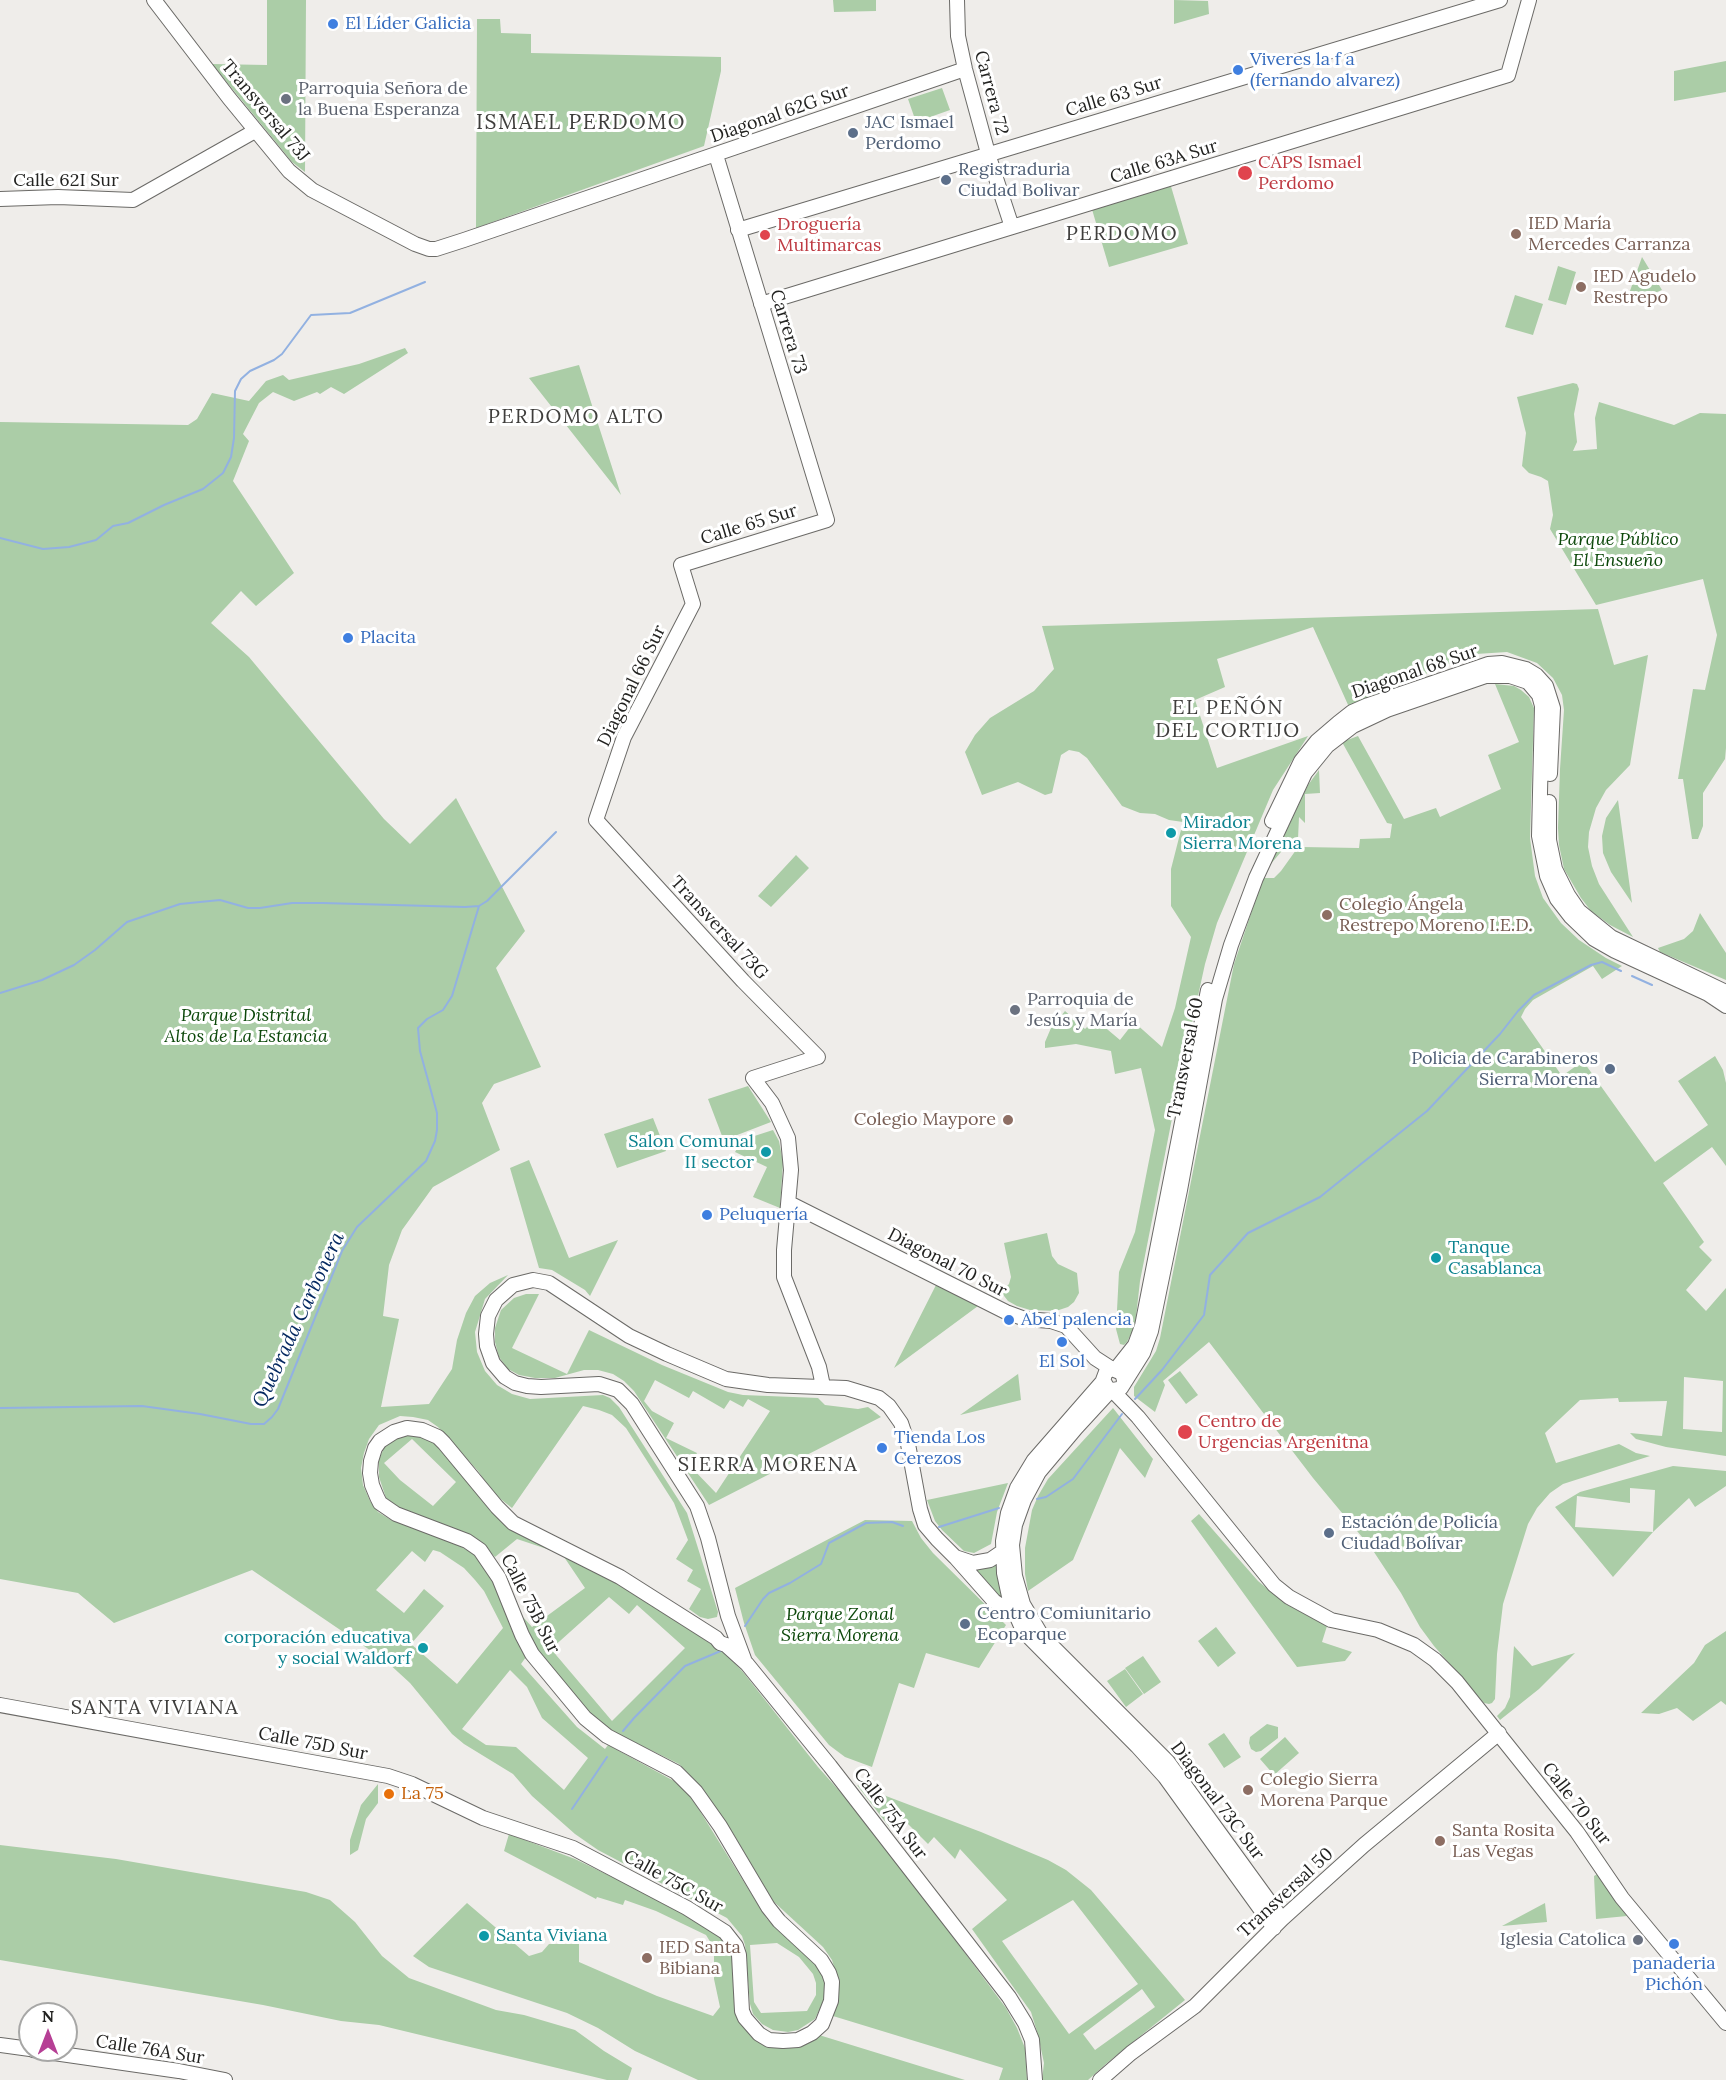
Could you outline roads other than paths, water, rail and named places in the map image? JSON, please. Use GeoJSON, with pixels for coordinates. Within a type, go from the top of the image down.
{"type":"FeatureCollection","features":[{"type":"Feature","properties":{"kind":"street","name":"Transversal 73J"},"geometry":{"type":"LineString","coordinates":[[154,0],[288,171],[312,189],[415,244],[436,249]]}},
{"type":"Feature","properties":{"kind":"street","name":"Carrera 72"},"geometry":{"type":"LineString","coordinates":[[957,0],[958,36],[965,69],[988,153],[1012,227]]}},
{"type":"Feature","properties":{"kind":"street","name":"Calle 63 Sur"},"geometry":{"type":"LineString","coordinates":[[738,230],[1500,0]]}},
{"type":"Feature","properties":{"kind":"street","name":"Calle 63A Sur"},"geometry":{"type":"LineString","coordinates":[[761,304],[1508,75],[1528,0]]}},
{"type":"Feature","properties":{"kind":"street","name":"Diagonal 62G Sur"},"geometry":{"type":"LineString","coordinates":[[436,249],[965,69]]}},
{"type":"Feature","properties":{"kind":"street","name":"Calle 62I Sur"},"geometry":{"type":"LineString","coordinates":[[0,199],[58,197],[133,200],[255,131]]}},
{"type":"Feature","properties":{"kind":"street","name":"Carrera 73"},"geometry":{"type":"LineString","coordinates":[[716,155],[827,520]]}},
{"type":"Feature","properties":{"kind":"street","name":"Calle 65 Sur"},"geometry":{"type":"LineString","coordinates":[[693,604],[681,565],[827,520]]}},
{"type":"Feature","properties":{"kind":"street","name":"Diagonal 66 Sur"},"geometry":{"type":"LineString","coordinates":[[596,820],[624,737],[693,604]]}},
{"type":"Feature","properties":{"kind":"street","name":"Diagonal 68 Sur"},"geometry":{"type":"LineString","coordinates":[[1314,752],[1353,726],[1376,715],[1486,676],[1496,675],[1521,679],[1539,685]]}},
{"type":"Feature","properties":{"kind":"street"},"geometry":{"type":"LineString","coordinates":[[1539,685],[1549,692],[1553,708],[1550,840],[1555,869],[1568,895],[1587,919],[1611,937],[1726,992]]}},
{"type":"Feature","properties":{"kind":"street"},"geometry":{"type":"LineString","coordinates":[[1539,685],[1543,714],[1539,836],[1547,876],[1557,899],[1571,917],[1594,939],[1708,994],[1726,1006]]}},
{"type":"Feature","properties":{"kind":"street","name":"Transversal 60"},"geometry":{"type":"LineString","coordinates":[[1007,1549],[1008,1513],[1025,1473],[1143,1353],[1154,1318],[1215,999],[1226,958],[1248,898],[1314,752]]}},
{"type":"Feature","properties":{"kind":"street","name":"Transversal 73G"},"geometry":{"type":"LineString","coordinates":[[596,820],[743,981],[818,1057],[753,1078],[772,1103],[788,1138],[791,1170],[789,1203]]}},
{"type":"Feature","properties":{"kind":"street"},"geometry":{"type":"LineString","coordinates":[[789,1203],[783,1259],[784,1277],[819,1367],[824,1386]]}},
{"type":"Feature","properties":{"kind":"street","name":"Diagonal 70 Sur"},"geometry":{"type":"LineString","coordinates":[[789,1203],[1006,1312],[1025,1319],[1052,1321],[1072,1330],[1113,1381],[1138,1417],[1274,1585],[1289,1597],[1331,1620],[1378,1630]]}},
{"type":"Feature","properties":{"kind":"street"},"geometry":{"type":"LineString","coordinates":[[725,1634],[725,1607],[708,1538],[697,1506],[632,1404],[609,1386],[588,1383],[527,1386],[510,1380],[493,1363],[487,1346],[489,1316],[496,1300],[513,1285],[533,1280],[549,1283],[629,1336],[713,1375],[749,1383],[846,1388],[879,1398],[897,1416],[906,1434],[923,1519],[937,1539],[994,1601],[1006,1609],[1019,1610]]}},
{"type":"Feature","properties":{"kind":"street","name":"Calle 75B Sur"},"geometry":{"type":"LineString","coordinates":[[422,1430],[407,1428],[388,1435],[375,1448],[370,1461],[372,1485],[381,1503],[390,1511],[467,1542],[485,1556],[499,1578],[525,1641],[546,1673],[601,1733],[663,1764],[685,1779],[720,1826],[768,1907],[779,1921],[821,1960],[829,1973],[832,1982],[831,2001],[822,2024],[813,2033],[798,2040],[783,2042],[769,2040],[754,2029]]}},
{"type":"Feature","properties":{"kind":"street","name":"Calle 75A Sur"},"geometry":{"type":"LineString","coordinates":[[422,1430],[438,1437],[444,1443],[513,1523],[620,1577],[696,1624],[725,1634],[1018,2010],[1032,2040],[1035,2080]]}},
{"type":"Feature","properties":{"kind":"street"},"geometry":{"type":"LineString","coordinates":[[955,1557],[967,1562],[982,1563],[1007,1549]]}},
{"type":"Feature","properties":{"kind":"street","name":"Diagonal 73C Sur"},"geometry":{"type":"LineString","coordinates":[[1007,1549],[1006,1586],[1019,1610],[1021,1626],[1165,1778],[1278,1923]]}},
{"type":"Feature","properties":{"kind":"street","name":"Calle 70 Sur"},"geometry":{"type":"LineString","coordinates":[[1378,1630],[1406,1640],[1435,1660],[1457,1682],[1577,1832],[1622,1898],[1726,2023]]}},
{"type":"Feature","properties":{"kind":"street","name":"Calle 75D Sur"},"geometry":{"type":"LineString","coordinates":[[0,1705],[388,1776],[412,1784],[483,1818],[573,1848]]}},
{"type":"Feature","properties":{"kind":"street","name":"Transversal 50"},"geometry":{"type":"LineString","coordinates":[[1100,2080],[1131,2053],[1195,2006],[1278,1923],[1364,1845],[1499,1733]]}},
{"type":"Feature","properties":{"kind":"street","name":"Calle 75C Sur"},"geometry":{"type":"LineString","coordinates":[[573,1848],[703,1917],[725,1932],[736,1946],[742,2011],[754,2029]]}},
{"type":"Feature","properties":{"kind":"street","name":"Calle 76A Sur"},"geometry":{"type":"LineString","coordinates":[[0,2045],[18,2048]]}},
{"type":"Feature","properties":{"kind":"street","name":"Calle 76A Sur"},"geometry":{"type":"LineString","coordinates":[[78,2057],[225,2080]]}},
{"type":"Feature","properties":{"kind":"waterway"},"geometry":{"type":"LineString","coordinates":[[0,538],[43,549],[69,547],[96,540],[113,526],[128,523],[203,489],[223,473],[231,457],[234,438],[235,391],[241,379],[250,371],[282,354],[311,315],[350,313],[425,282]]}},
{"type":"Feature","properties":{"kind":"waterway"},"geometry":{"type":"LineString","coordinates":[[0,993],[42,980],[74,965],[127,922],[180,904],[220,900],[248,908],[292,903],[479,906],[487,901],[556,832]]}},
{"type":"Feature","properties":{"kind":"waterway","name":"Quebrada Carbonera"},"geometry":{"type":"LineString","coordinates":[[0,1408],[142,1406],[251,1424],[264,1424],[272,1417],[278,1409],[342,1251],[357,1227],[426,1161],[435,1141],[437,1113],[420,1051],[418,1028],[427,1019],[443,1010],[452,996],[479,906]]}},
{"type":"Feature","properties":{"kind":"waterway"},"geometry":{"type":"LineString","coordinates":[[1135,1399],[1162,1370],[1204,1315],[1210,1275],[1248,1233],[1320,1197],[1427,1111],[1534,995],[1591,965],[1602,962],[1621,971]]}},
{"type":"Feature","properties":{"kind":"waterway"},"geometry":{"type":"LineString","coordinates":[[1632,976],[1652,985]]}},
{"type":"Feature","properties":{"kind":"waterway"},"geometry":{"type":"LineString","coordinates":[[1037,1499],[1046,1497],[1073,1479],[1122,1414]]}},
{"type":"Feature","properties":{"kind":"waterway"},"geometry":{"type":"LineString","coordinates":[[939,1527],[999,1508]]}},
{"type":"Feature","properties":{"kind":"waterway"},"geometry":{"type":"LineString","coordinates":[[745,1626],[769,1593],[821,1564],[829,1543],[866,1523],[892,1522],[903,1526]]}},
{"type":"Feature","properties":{"kind":"waterway"},"geometry":{"type":"LineString","coordinates":[[623,1731],[685,1666],[723,1650]]}},
{"type":"Feature","properties":{"kind":"waterway"},"geometry":{"type":"LineString","coordinates":[[572,1809],[607,1757]]}},
{"type":"Feature","properties":{"kind":"place","name":"El Líder Galicia"},"geometry":{"type":"Point","coordinates":[333,24]}},
{"type":"Feature","properties":{"kind":"place","name":"Viveres la f a (fernando alvarez)"},"geometry":{"type":"Point","coordinates":[1238,70]}},
{"type":"Feature","properties":{"kind":"place","name":"Parroquia Señora de la Buena Esperanza"},"geometry":{"type":"Point","coordinates":[286,99]}},
{"type":"Feature","properties":{"kind":"place","name":"JAC Ismael Perdomo"},"geometry":{"type":"Point","coordinates":[853,133]}},
{"type":"Feature","properties":{"kind":"place","name":"CAPS Ismael Perdomo"},"geometry":{"type":"Point","coordinates":[1245,173]}},
{"type":"Feature","properties":{"kind":"place","name":"Registraduria Ciudad Bolivar"},"geometry":{"type":"Point","coordinates":[946,180]}},
{"type":"Feature","properties":{"kind":"place","name":"IED María Mercedes Carranza"},"geometry":{"type":"Point","coordinates":[1516,234]}},
{"type":"Feature","properties":{"kind":"place","name":"Droguería Multimarcas"},"geometry":{"type":"Point","coordinates":[765,235]}},
{"type":"Feature","properties":{"kind":"place","name":"IED Agudelo Restrepo"},"geometry":{"type":"Point","coordinates":[1581,287]}},
{"type":"Feature","properties":{"kind":"place","name":"Placita"},"geometry":{"type":"Point","coordinates":[348,638]}},
{"type":"Feature","properties":{"kind":"place","name":"Mirador Sierra Morena"},"geometry":{"type":"Point","coordinates":[1171,833]}},
{"type":"Feature","properties":{"kind":"place","name":"Colegio Ángela Restrepo Moreno I.E.D."},"geometry":{"type":"Point","coordinates":[1327,915]}},
{"type":"Feature","properties":{"kind":"place","name":"Parroquia de Jesús y María"},"geometry":{"type":"Point","coordinates":[1015,1010]}},
{"type":"Feature","properties":{"kind":"place","name":"Policia de Carabineros Sierra Morena"},"geometry":{"type":"Point","coordinates":[1610,1069]}},
{"type":"Feature","properties":{"kind":"place","name":"Colegio Maypore"},"geometry":{"type":"Point","coordinates":[1008,1120]}},
{"type":"Feature","properties":{"kind":"place","name":"Salon Comunal II sector"},"geometry":{"type":"Point","coordinates":[766,1152]}},
{"type":"Feature","properties":{"kind":"place","name":"Peluquería"},"geometry":{"type":"Point","coordinates":[707,1215]}},
{"type":"Feature","properties":{"kind":"place","name":"Tanque Casablanca"},"geometry":{"type":"Point","coordinates":[1436,1258]}},
{"type":"Feature","properties":{"kind":"place","name":"Abel palencia"},"geometry":{"type":"Point","coordinates":[1009,1320]}},
{"type":"Feature","properties":{"kind":"place","name":"El Sol"},"geometry":{"type":"Point","coordinates":[1062,1342]}},
{"type":"Feature","properties":{"kind":"place","name":"Centro de Urgencias Argenitna"},"geometry":{"type":"Point","coordinates":[1185,1432]}},
{"type":"Feature","properties":{"kind":"place","name":"Tienda Los Cerezos"},"geometry":{"type":"Point","coordinates":[882,1448]}},
{"type":"Feature","properties":{"kind":"place","name":"Estación de Policía Ciudad Bolívar"},"geometry":{"type":"Point","coordinates":[1329,1533]}},
{"type":"Feature","properties":{"kind":"place","name":"Centro Comiunitario Ecoparque"},"geometry":{"type":"Point","coordinates":[965,1624]}},
{"type":"Feature","properties":{"kind":"place","name":"corporación educativa y social Waldorf"},"geometry":{"type":"Point","coordinates":[423,1648]}},
{"type":"Feature","properties":{"kind":"place","name":"Colegio Sierra Morena Parque"},"geometry":{"type":"Point","coordinates":[1248,1790]}},
{"type":"Feature","properties":{"kind":"place","name":"La 75"},"geometry":{"type":"Point","coordinates":[389,1794]}},
{"type":"Feature","properties":{"kind":"place","name":"Santa Rosita Las Vegas"},"geometry":{"type":"Point","coordinates":[1440,1841]}},
{"type":"Feature","properties":{"kind":"place","name":"Santa Viviana"},"geometry":{"type":"Point","coordinates":[484,1936]}},
{"type":"Feature","properties":{"kind":"place","name":"Iglesia Catolica"},"geometry":{"type":"Point","coordinates":[1638,1940]}},
{"type":"Feature","properties":{"kind":"place","name":"panaderia Pichón"},"geometry":{"type":"Point","coordinates":[1674,1944]}},
{"type":"Feature","properties":{"kind":"place","name":"IED Santa Bibiana"},"geometry":{"type":"Point","coordinates":[647,1958]}},
{"type":"Feature","properties":{"kind":"district","name":"ISMAEL PERDOMO"},"geometry":{"type":"Point","coordinates":[581,123]}},
{"type":"Feature","properties":{"kind":"district","name":"PERDOMO"},"geometry":{"type":"Point","coordinates":[1122,234]}},
{"type":"Feature","properties":{"kind":"district","name":"PERDOMO ALTO"},"geometry":{"type":"Point","coordinates":[576,417]}},
{"type":"Feature","properties":{"kind":"district","name":"EL PEÑÓN DEL CORTIJO"},"geometry":{"type":"Point","coordinates":[1228,720]}},
{"type":"Feature","properties":{"kind":"district","name":"SIERRA MORENA"},"geometry":{"type":"Point","coordinates":[768,1465]}},
{"type":"Feature","properties":{"kind":"district","name":"SANTA VIVIANA"},"geometry":{"type":"Point","coordinates":[155,1708]}},
{"type":"Feature","properties":{"kind":"park label","name":"Parque Público El Ensueño"},"geometry":{"type":"Point","coordinates":[1618,550]}},
{"type":"Feature","properties":{"kind":"park label","name":"Parque Distrital Altos de La Estancia"},"geometry":{"type":"Point","coordinates":[246,1026]}},
{"type":"Feature","properties":{"kind":"park label","name":"Parque Zonal Sierra Morena"},"geometry":{"type":"Point","coordinates":[840,1625]}}]}
